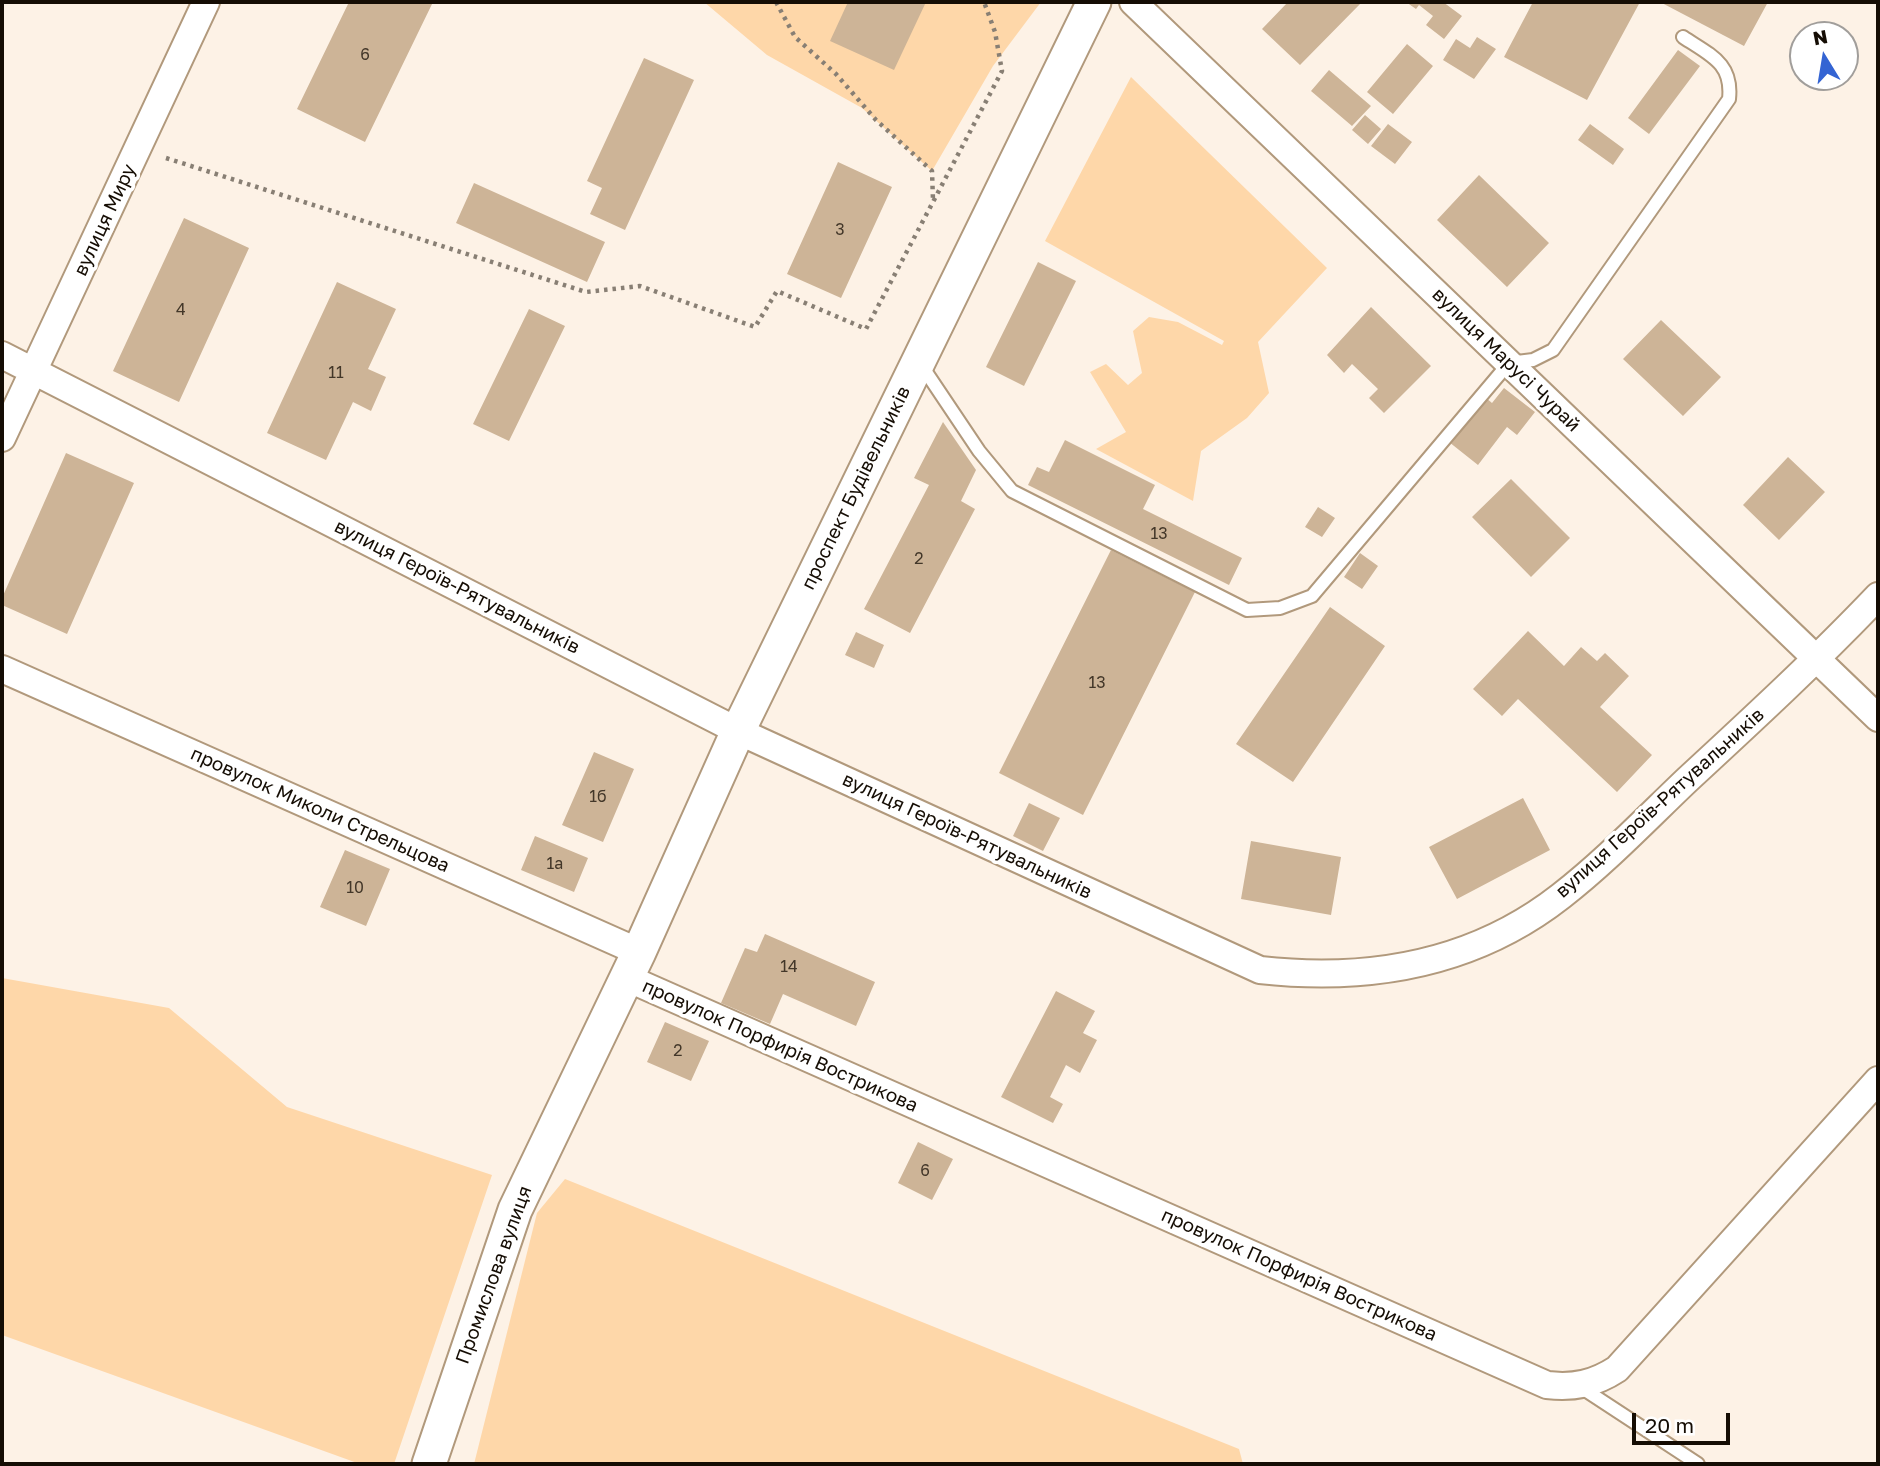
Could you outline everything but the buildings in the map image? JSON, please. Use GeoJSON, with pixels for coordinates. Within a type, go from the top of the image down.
{"type":"FeatureCollection","features":[{"type":"Feature","properties":{"kind":"street","name":"вулиця Миру"},"geometry":{"type":"LineString","coordinates":[[2,438],[206,2]]}},
{"type":"Feature","properties":{"kind":"street","name":"проспект Будівельників"},"geometry":{"type":"LineString","coordinates":[[633,965],[738,731],[1094,2]]}},
{"type":"Feature","properties":{"kind":"street","name":"вулиця Марусі Чурай"},"geometry":{"type":"LineString","coordinates":[[1133,2],[1878,718]]}},
{"type":"Feature","properties":{"kind":"street","name":"вулиця Героїв-Рятувальників"},"geometry":{"type":"LineString","coordinates":[[2,355],[738,731],[1260,970],[1313,976],[1366,974],[1419,964],[1469,948],[1517,925],[1561,896],[1818,658],[1878,596]]}},
{"type":"Feature","properties":{"kind":"street","name":"провулок Миколи Стрельцова"},"geometry":{"type":"LineString","coordinates":[[2,669],[633,965]]}},
{"type":"Feature","properties":{"kind":"street","name":"провулок Порфирія Вострикова"},"geometry":{"type":"LineString","coordinates":[[633,965],[1547,1385],[1579,1386],[1601,1379],[1623,1363],[1878,1080]]}},
{"type":"Feature","properties":{"kind":"street","name":"Промислова вулиця"},"geometry":{"type":"LineString","coordinates":[[429,1464],[515,1210],[633,965]]}},
{"type":"Feature","properties":{"kind":"lane"},"geometry":{"type":"LineString","coordinates":[[918,360],[979,451],[1012,491],[1247,610],[1280,608],[1312,596],[1510,363],[1533,360],[1553,350],[1729,99],[1731,81],[1721,63],[1683,37]]}},
{"type":"Feature","properties":{"kind":"lane"},"geometry":{"type":"LineString","coordinates":[[1579,1386],[1699,1464]]}},
{"type":"Feature","properties":{"kind":"path"},"geometry":{"type":"LineString","coordinates":[[776,2],[795,37],[836,74],[876,120],[932,171],[933,202]]}},
{"type":"Feature","properties":{"kind":"path"},"geometry":{"type":"LineString","coordinates":[[138,148],[586,292],[640,286],[755,327],[777,291],[866,329],[1002,71],[995,32],[984,2]]}},
{"type":"Feature","properties":{"kind":"shaded area"},"geometry":{"type":"Polygon","coordinates":[[[704,2],[1041,2],[993,66],[932,171],[862,108],[767,55],[704,2]]]}},
{"type":"Feature","properties":{"kind":"shaded area"},"geometry":{"type":"Polygon","coordinates":[[[1131,77],[1327,268],[1258,342],[1269,393],[1247,418],[1201,451],[1193,501],[1096,449],[1126,432],[1090,372],[1106,364],[1128,385],[1142,373],[1133,331],[1149,317],[1178,322],[1222,345],[1224,341],[1045,241],[1131,77]]]}},
{"type":"Feature","properties":{"kind":"shaded area"},"geometry":{"type":"Polygon","coordinates":[[[2,978],[169,1008],[287,1107],[492,1175],[394,1464],[360,1464],[2,1335],[2,978]]]}},
{"type":"Feature","properties":{"kind":"shaded area"},"geometry":{"type":"Polygon","coordinates":[[[565,1179],[1239,1449],[1243,1464],[474,1464],[537,1213],[565,1179]]]}}]}
